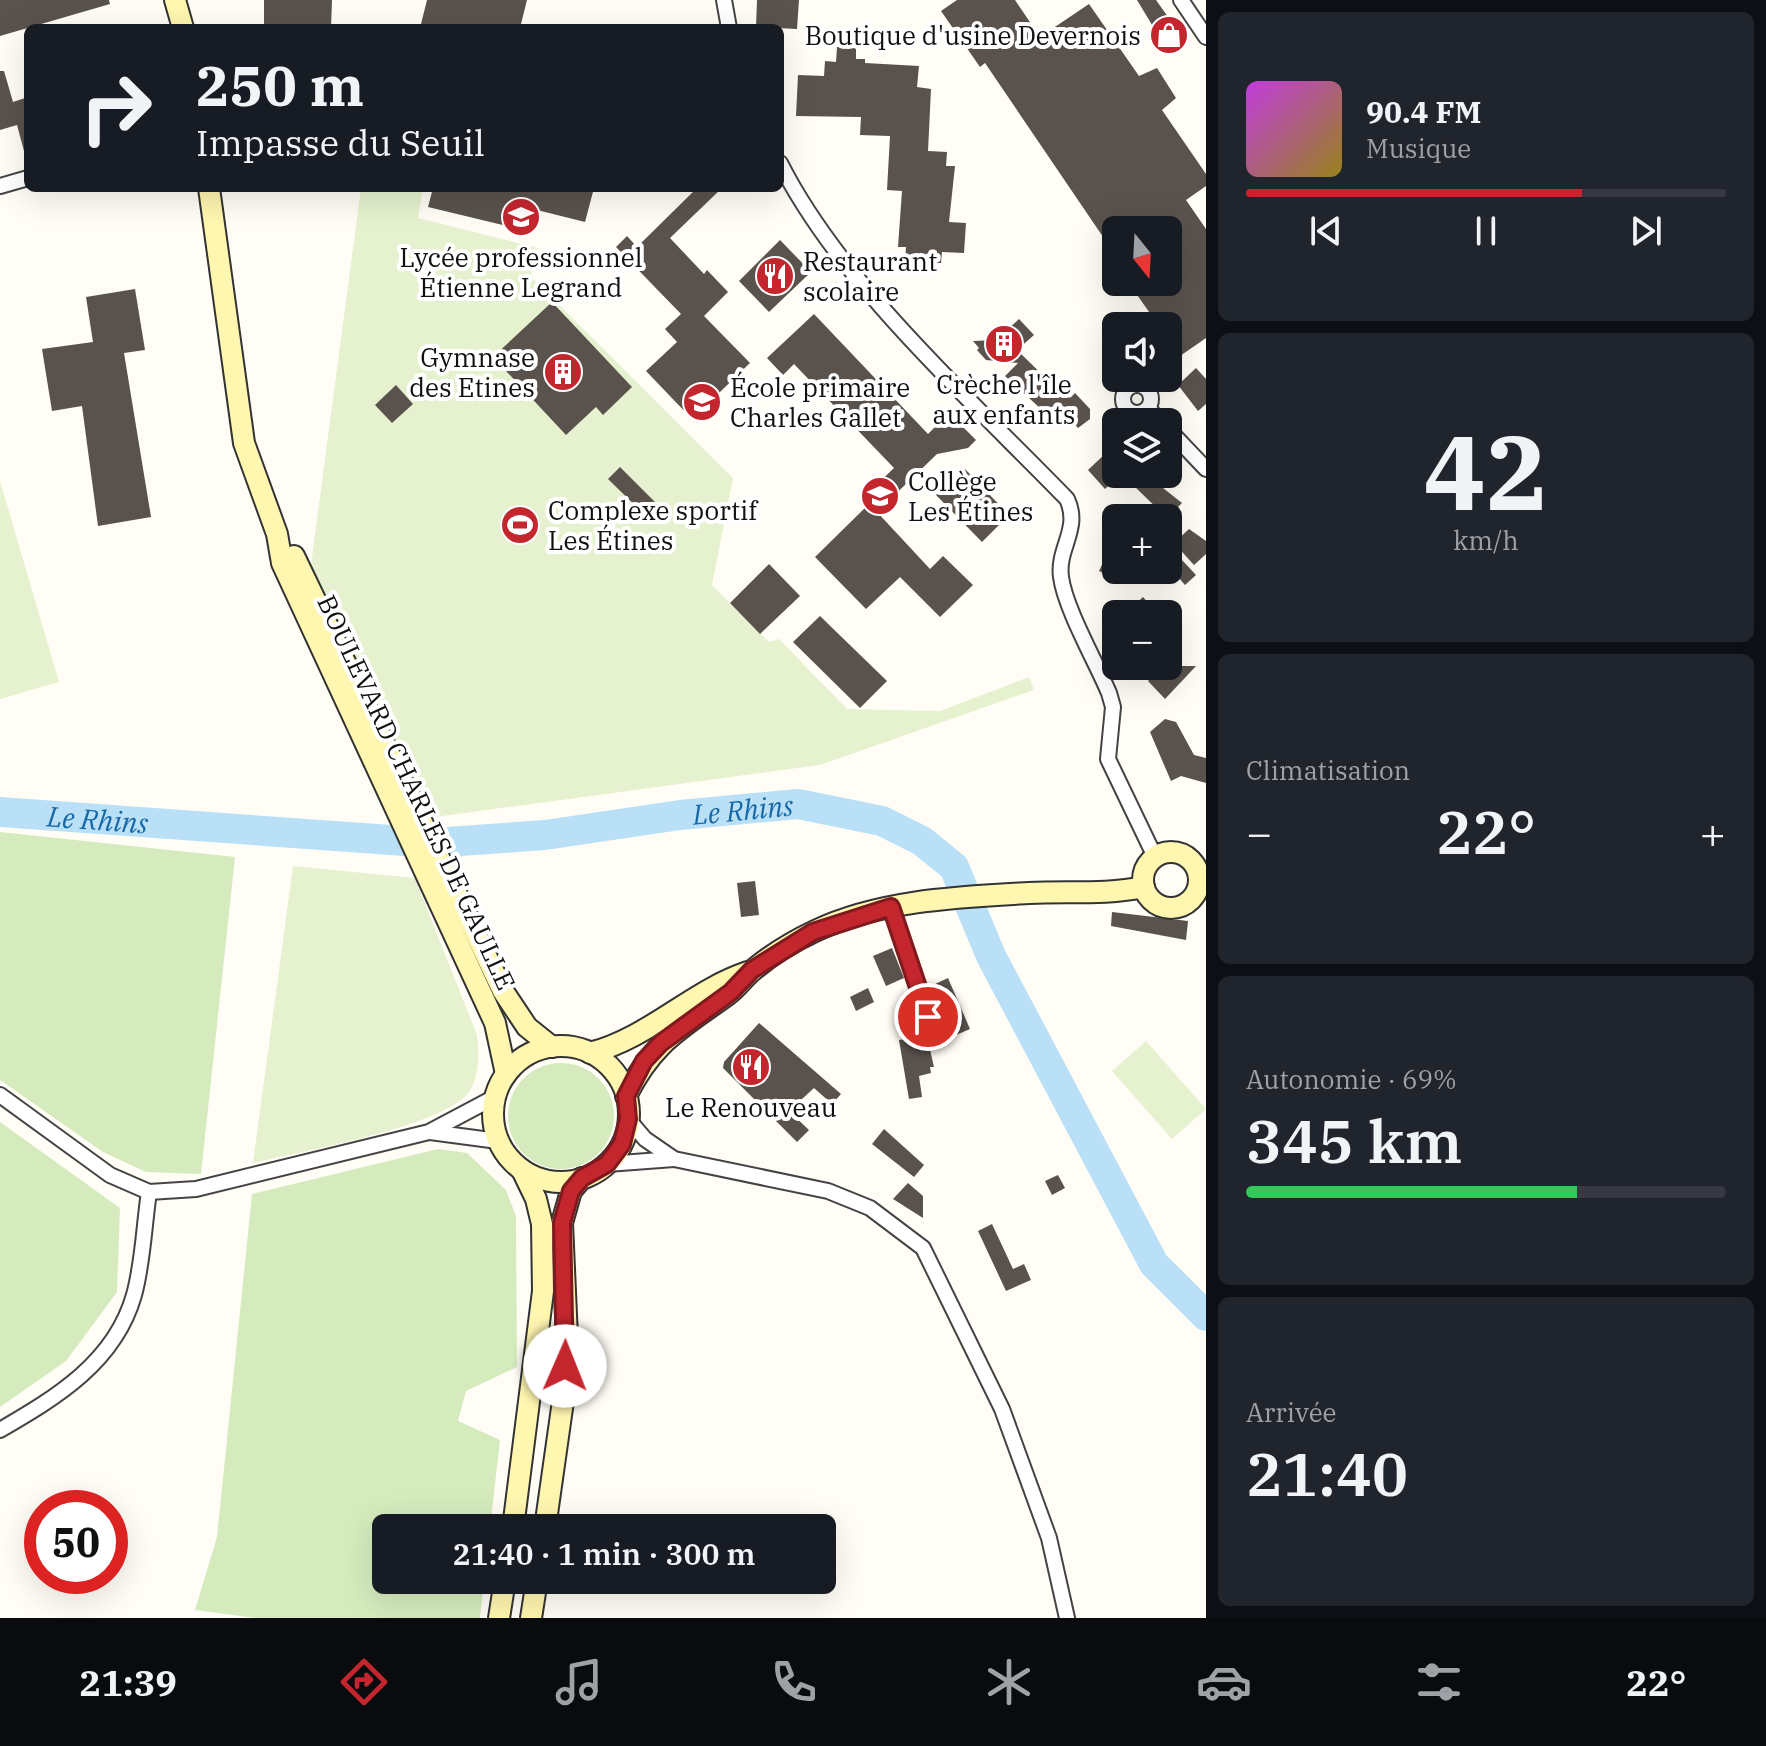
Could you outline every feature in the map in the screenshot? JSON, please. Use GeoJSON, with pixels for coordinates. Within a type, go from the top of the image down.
{"type":"FeatureCollection","features":[{"type":"Feature","properties":{"kind":"main road"},"geometry":{"type":"LineString","coordinates":[[175,0],[182,24]]}},
{"type":"Feature","properties":{"kind":"main road","name":"BOULEVARD CHARLES DE GAULLE"},"geometry":{"type":"LineString","coordinates":[[210,192],[244,443],[277,534],[287,573],[400,798],[458,894],[518,1016],[552,1047]]}},
{"type":"Feature","properties":{"kind":"main road","name":"BOULEVARD CHARLES DE GAULLE"},"geometry":{"type":"LineString","coordinates":[[400,798],[436,897],[495,1023],[506,1074]]}},
{"type":"Feature","properties":{"kind":"main road"},"geometry":{"type":"LineString","coordinates":[[1179,854],[1199,858],[1200,896],[1183,905],[1167,908],[1152,901],[1144,887],[1145,870],[1155,857],[1179,854]]}},
{"type":"Feature","properties":{"kind":"main road"},"geometry":{"type":"LineString","coordinates":[[590,1053],[641,1032],[722,980],[752,970],[813,932],[891,907],[1031,893],[1115,893],[1144,887]]}},
{"type":"Feature","properties":{"kind":"main road"},"geometry":{"type":"LineString","coordinates":[[626,1096],[644,1061],[661,1043],[731,992],[752,970]]}},
{"type":"Feature","properties":{"kind":"main road"},"geometry":{"type":"LineString","coordinates":[[515,1514],[543,1291],[542,1224],[536,1199],[522,1170],[498,1141],[494,1127],[495,1097],[506,1074],[526,1056],[552,1047],[572,1047],[590,1053],[613,1071],[626,1096],[628,1119],[622,1144],[607,1164],[582,1178],[562,1182],[541,1179],[522,1170]]}},
{"type":"Feature","properties":{"kind":"main road"},"geometry":{"type":"LineString","coordinates":[[547,1514],[564,1394],[567,1338],[562,1223],[571,1191],[582,1178]]}},
{"type":"Feature","properties":{"kind":"main road"},"geometry":{"type":"LineString","coordinates":[[499,1618],[503,1594]]}},
{"type":"Feature","properties":{"kind":"main road"},"geometry":{"type":"LineString","coordinates":[[531,1618],[535,1594]]}},
{"type":"Feature","properties":{"kind":"street"},"geometry":{"type":"LineString","coordinates":[[724,0],[728,24]]}},
{"type":"Feature","properties":{"kind":"street"},"geometry":{"type":"LineString","coordinates":[[1181,0],[1206,37]]}},
{"type":"Feature","properties":{"kind":"street"},"geometry":{"type":"LineString","coordinates":[[784,170],[804,208],[836,250],[913,339],[1067,499],[1073,511],[1072,532],[1061,559],[1063,587],[1113,707],[1108,759],[1155,857]]}},
{"type":"Feature","properties":{"kind":"street"},"geometry":{"type":"LineString","coordinates":[[0,186],[24,179]]}},
{"type":"Feature","properties":{"kind":"street"},"geometry":{"type":"LineString","coordinates":[[1182,444],[1206,469]]}},
{"type":"Feature","properties":{"kind":"street"},"geometry":{"type":"LineString","coordinates":[[891,907],[928,1017]]}},
{"type":"Feature","properties":{"kind":"street"},"geometry":{"type":"LineString","coordinates":[[0,1095],[110,1175],[149,1192],[196,1189],[429,1132],[495,1097]]}},
{"type":"Feature","properties":{"kind":"street"},"geometry":{"type":"LineString","coordinates":[[628,1119],[645,1139],[674,1159]]}},
{"type":"Feature","properties":{"kind":"street"},"geometry":{"type":"LineString","coordinates":[[429,1132],[498,1141]]}},
{"type":"Feature","properties":{"kind":"street"},"geometry":{"type":"LineString","coordinates":[[607,1164],[674,1159],[828,1191],[870,1208],[923,1248],[1002,1409],[1049,1538],[1067,1618]]}},
{"type":"Feature","properties":{"kind":"street"},"geometry":{"type":"LineString","coordinates":[[0,1430],[55,1398],[108,1352],[134,1296],[149,1192]]}},
{"type":"Feature","properties":{"kind":"green space","name":"Complexe sportif Les Étines"},"geometry":{"type":"Polygon","coordinates":[[[360,192],[422,192],[418,218],[538,248],[531,277],[733,478],[712,585],[769,642],[779,639],[847,709],[940,711],[1029,677],[1034,690],[820,765],[435,817],[310,572],[360,192]]]}},
{"type":"Feature","properties":{"kind":"green space"},"geometry":{"type":"Polygon","coordinates":[[[0,481],[59,682],[0,699],[0,481]]]}},
{"type":"Feature","properties":{"kind":"green space"},"geometry":{"type":"Polygon","coordinates":[[[0,832],[235,857],[201,1174],[146,1172],[103,1152],[0,1080],[0,832]]]}},
{"type":"Feature","properties":{"kind":"green space"},"geometry":{"type":"Polygon","coordinates":[[[293,866],[415,878],[477,1035],[477,1069],[471,1089],[458,1102],[436,1114],[372,1135],[253,1163],[293,866]]]}},
{"type":"Feature","properties":{"kind":"green space"},"geometry":{"type":"Polygon","coordinates":[[[1146,1041],[1206,1109],[1172,1139],[1112,1071],[1146,1041]]]}},
{"type":"Feature","properties":{"kind":"green space"},"geometry":{"type":"Polygon","coordinates":[[[561,1063],[581,1067],[599,1078],[610,1096],[614,1116],[610,1136],[599,1154],[581,1165],[561,1169],[541,1165],[523,1154],[512,1136],[508,1116],[512,1096],[523,1078],[541,1067],[561,1063]]]}},
{"type":"Feature","properties":{"kind":"green space"},"geometry":{"type":"Polygon","coordinates":[[[0,1122],[120,1208],[117,1292],[66,1361],[0,1407],[0,1122]]]}},
{"type":"Feature","properties":{"kind":"green space"},"geometry":{"type":"Polygon","coordinates":[[[438,1149],[467,1153],[506,1190],[516,1216],[517,1367],[466,1391],[458,1421],[500,1440],[492,1514],[372,1514],[372,1594],[483,1594],[480,1618],[255,1618],[195,1610],[217,1537],[252,1194],[438,1149]]]}},
{"type":"Feature","properties":{"kind":"building"},"geometry":{"type":"Polygon","coordinates":[[[0,0],[109,0],[110,4],[41,24],[24,24],[24,29],[0,36],[0,0]]]}},
{"type":"Feature","properties":{"kind":"building"},"geometry":{"type":"Polygon","coordinates":[[[264,0],[332,0],[331,24],[264,24],[264,0]]]}},
{"type":"Feature","properties":{"kind":"building"},"geometry":{"type":"Polygon","coordinates":[[[427,0],[527,0],[521,24],[421,24],[427,0]]]}},
{"type":"Feature","properties":{"kind":"building"},"geometry":{"type":"Polygon","coordinates":[[[757,0],[799,0],[797,29],[784,28],[784,24],[756,24],[757,0]]]}},
{"type":"Feature","properties":{"kind":"building"},"geometry":{"type":"Polygon","coordinates":[[[957,0],[1015,0],[1040,37],[1089,4],[1139,76],[1157,68],[1176,98],[1162,110],[1206,174],[1206,186],[1186,200],[1206,229],[1206,338],[1182,355],[1182,312],[1149,312],[1138,296],[1182,296],[1182,216],[1102,216],[1102,235],[985,63],[980,67],[941,11],[957,0]]]}},
{"type":"Feature","properties":{"kind":"building"},"geometry":{"type":"Polygon","coordinates":[[[1137,0],[1156,0],[1186,42],[1169,53],[1137,0]]]}},
{"type":"Feature","properties":{"kind":"building"},"geometry":{"type":"Polygon","coordinates":[[[837,47],[856,48],[856,59],[865,59],[865,63],[919,66],[917,87],[931,89],[928,151],[947,152],[946,166],[955,166],[949,222],[966,223],[964,253],[942,252],[941,263],[905,263],[906,247],[898,247],[902,191],[887,190],[890,136],[860,135],[861,117],[796,116],[798,75],[824,76],[825,61],[836,62],[837,47]]]}},
{"type":"Feature","properties":{"kind":"building"},"geometry":{"type":"Polygon","coordinates":[[[0,71],[4,71],[13,102],[24,98],[24,151],[17,125],[0,130],[0,71]]]}},
{"type":"Feature","properties":{"kind":"building"},"geometry":{"type":"Polygon","coordinates":[[[432,192],[593,192],[585,222],[529,208],[524,230],[428,207],[432,192]]]}},
{"type":"Feature","properties":{"kind":"building"},"geometry":{"type":"Polygon","coordinates":[[[693,192],[718,192],[670,238],[704,274],[707,270],[728,292],[704,316],[750,363],[692,419],[646,371],[677,342],[665,329],[681,314],[616,247],[627,236],[637,247],[693,192]]]}},
{"type":"Feature","properties":{"kind":"building","name":"Restaurant scolaire"},"geometry":{"type":"Polygon","coordinates":[[[780,240],[811,272],[769,312],[739,281],[780,240]]]}},
{"type":"Feature","properties":{"kind":"building"},"geometry":{"type":"Polygon","coordinates":[[[135,289],[145,350],[124,353],[151,517],[98,526],[82,406],[52,411],[42,349],[93,342],[86,297],[135,289]]]}},
{"type":"Feature","properties":{"kind":"building","name":"Gymnase des Etines"},"geometry":{"type":"Polygon","coordinates":[[[552,302],[632,387],[603,415],[596,407],[566,435],[493,357],[552,302]]]}},
{"type":"Feature","properties":{"kind":"building"},"geometry":{"type":"Polygon","coordinates":[[[814,314],[928,434],[949,413],[976,440],[968,448],[937,454],[877,512],[930,569],[943,556],[973,585],[940,617],[900,577],[866,609],[815,557],[869,504],[863,498],[894,468],[794,364],[783,375],[767,358],[814,314]]]}},
{"type":"Feature","properties":{"kind":"building"},"geometry":{"type":"Polygon","coordinates":[[[1019,319],[1034,335],[1017,350],[1061,393],[1064,390],[1070,398],[1075,393],[1090,409],[1090,419],[1078,428],[1066,415],[1052,428],[1038,414],[1042,410],[1005,376],[1018,363],[986,360],[977,350],[979,348],[973,341],[996,340],[1019,319]]]}},
{"type":"Feature","properties":{"kind":"building"},"geometry":{"type":"Polygon","coordinates":[[[1196,368],[1206,379],[1206,404],[1198,411],[1182,390],[1182,381],[1196,368]]]}},
{"type":"Feature","properties":{"kind":"building"},"geometry":{"type":"Polygon","coordinates":[[[396,385],[413,404],[392,423],[375,405],[396,385]]]}},
{"type":"Feature","properties":{"kind":"building"},"geometry":{"type":"Polygon","coordinates":[[[1102,457],[1102,486],[1088,470],[1102,457]]]}},
{"type":"Feature","properties":{"kind":"building"},"geometry":{"type":"Polygon","coordinates":[[[620,467],[665,512],[653,523],[608,479],[620,467]]]}},
{"type":"Feature","properties":{"kind":"building"},"geometry":{"type":"Polygon","coordinates":[[[964,468],[1009,515],[982,542],[936,495],[964,468]]]}},
{"type":"Feature","properties":{"kind":"building"},"geometry":{"type":"Polygon","coordinates":[[[1136,488],[1163,488],[1182,503],[1181,504],[1153,504],[1136,488]]]}},
{"type":"Feature","properties":{"kind":"building"},"geometry":{"type":"Polygon","coordinates":[[[1189,529],[1206,541],[1206,554],[1194,565],[1182,552],[1182,536],[1189,529]]]}},
{"type":"Feature","properties":{"kind":"building"},"geometry":{"type":"Polygon","coordinates":[[[1182,560],[1196,575],[1185,585],[1182,582],[1182,560]]]}},
{"type":"Feature","properties":{"kind":"building"},"geometry":{"type":"Polygon","coordinates":[[[769,564],[800,596],[760,634],[730,603],[769,564]]]}},
{"type":"Feature","properties":{"kind":"building"},"geometry":{"type":"Polygon","coordinates":[[[820,616],[887,681],[860,708],[793,642],[820,616]]]}},
{"type":"Feature","properties":{"kind":"building"},"geometry":{"type":"Polygon","coordinates":[[[1182,666],[1196,666],[1165,699],[1148,681],[1182,680],[1182,666]]]}},
{"type":"Feature","properties":{"kind":"building"},"geometry":{"type":"Polygon","coordinates":[[[1165,719],[1176,722],[1194,755],[1206,758],[1206,783],[1181,776],[1171,781],[1150,732],[1165,719]]]}},
{"type":"Feature","properties":{"kind":"building"},"geometry":{"type":"Polygon","coordinates":[[[755,881],[759,915],[741,917],[737,883],[755,881]]]}},
{"type":"Feature","properties":{"kind":"building"},"geometry":{"type":"Polygon","coordinates":[[[1112,912],[1188,921],[1186,940],[1111,926],[1112,912]]]}},
{"type":"Feature","properties":{"kind":"building"},"geometry":{"type":"Polygon","coordinates":[[[892,948],[904,978],[886,986],[873,956],[892,948]]]}},
{"type":"Feature","properties":{"kind":"building"},"geometry":{"type":"Polygon","coordinates":[[[948,978],[970,1029],[956,1035],[935,984],[948,978]]]}},
{"type":"Feature","properties":{"kind":"building"},"geometry":{"type":"Polygon","coordinates":[[[868,988],[874,1002],[856,1011],[850,997],[868,988]]]}},
{"type":"Feature","properties":{"kind":"building"},"geometry":{"type":"Polygon","coordinates":[[[759,1023],[841,1094],[832,1104],[814,1088],[789,1111],[809,1130],[797,1142],[723,1068],[724,1062],[759,1023]]]}},
{"type":"Feature","properties":{"kind":"building"},"geometry":{"type":"Polygon","coordinates":[[[925,1028],[934,1067],[930,1067],[931,1073],[919,1076],[922,1097],[909,1099],[899,1040],[915,1038],[914,1029],[925,1028]]]}},
{"type":"Feature","properties":{"kind":"building"},"geometry":{"type":"Polygon","coordinates":[[[884,1129],[924,1165],[914,1177],[872,1144],[884,1129]]]}},
{"type":"Feature","properties":{"kind":"building"},"geometry":{"type":"Polygon","coordinates":[[[1058,1175],[1065,1188],[1052,1195],[1045,1181],[1058,1175]]]}},
{"type":"Feature","properties":{"kind":"building"},"geometry":{"type":"Polygon","coordinates":[[[908,1183],[923,1196],[923,1218],[893,1199],[908,1183]]]}},
{"type":"Feature","properties":{"kind":"building"},"geometry":{"type":"Polygon","coordinates":[[[992,1224],[1013,1269],[1024,1264],[1031,1280],[1006,1291],[978,1231],[992,1224]]]}},
{"type":"Feature","properties":{"kind":"waterway","name":"Le Rhins"},"geometry":{"type":"LineString","coordinates":[[0,812],[433,843],[545,835],[680,815],[798,804],[882,821],[922,841],[954,867],[991,956],[1154,1264],[1206,1316]]}},
{"type":"Feature","properties":{"kind":"place","name":"Boutique d'usine Devernois"},"geometry":{"type":"Point","coordinates":[1169,35]}},
{"type":"Feature","properties":{"kind":"place","name":"Lycée professionnel Étienne Legrand"},"geometry":{"type":"Point","coordinates":[521,217]}},
{"type":"Feature","properties":{"kind":"place","name":"Restaurant scolaire"},"geometry":{"type":"Point","coordinates":[775,276]}},
{"type":"Feature","properties":{"kind":"place","name":"Crèche l'île aux enfants"},"geometry":{"type":"Point","coordinates":[1004,344]}},
{"type":"Feature","properties":{"kind":"place","name":"Gymnase des Etines"},"geometry":{"type":"Point","coordinates":[563,372]}},
{"type":"Feature","properties":{"kind":"place","name":"École primaire Charles Gallet"},"geometry":{"type":"Point","coordinates":[702,402]}},
{"type":"Feature","properties":{"kind":"place","name":"Collège Les Étines"},"geometry":{"type":"Point","coordinates":[880,496]}},
{"type":"Feature","properties":{"kind":"place","name":"Complexe sportif Les Étines"},"geometry":{"type":"Point","coordinates":[520,525]}},
{"type":"Feature","properties":{"kind":"place","name":"Le Renouveau"},"geometry":{"type":"Point","coordinates":[751,1067]}},
{"type":"Feature","properties":{"kind":"route"},"geometry":{"type":"LineString","coordinates":[[565,1366],[567,1338],[562,1223],[567,1204],[571,1191],[582,1178],[607,1164],[622,1144],[628,1119],[626,1096],[644,1061],[661,1043],[731,992],[752,970],[813,932],[836,922],[891,907],[928,1017]]}}]}
